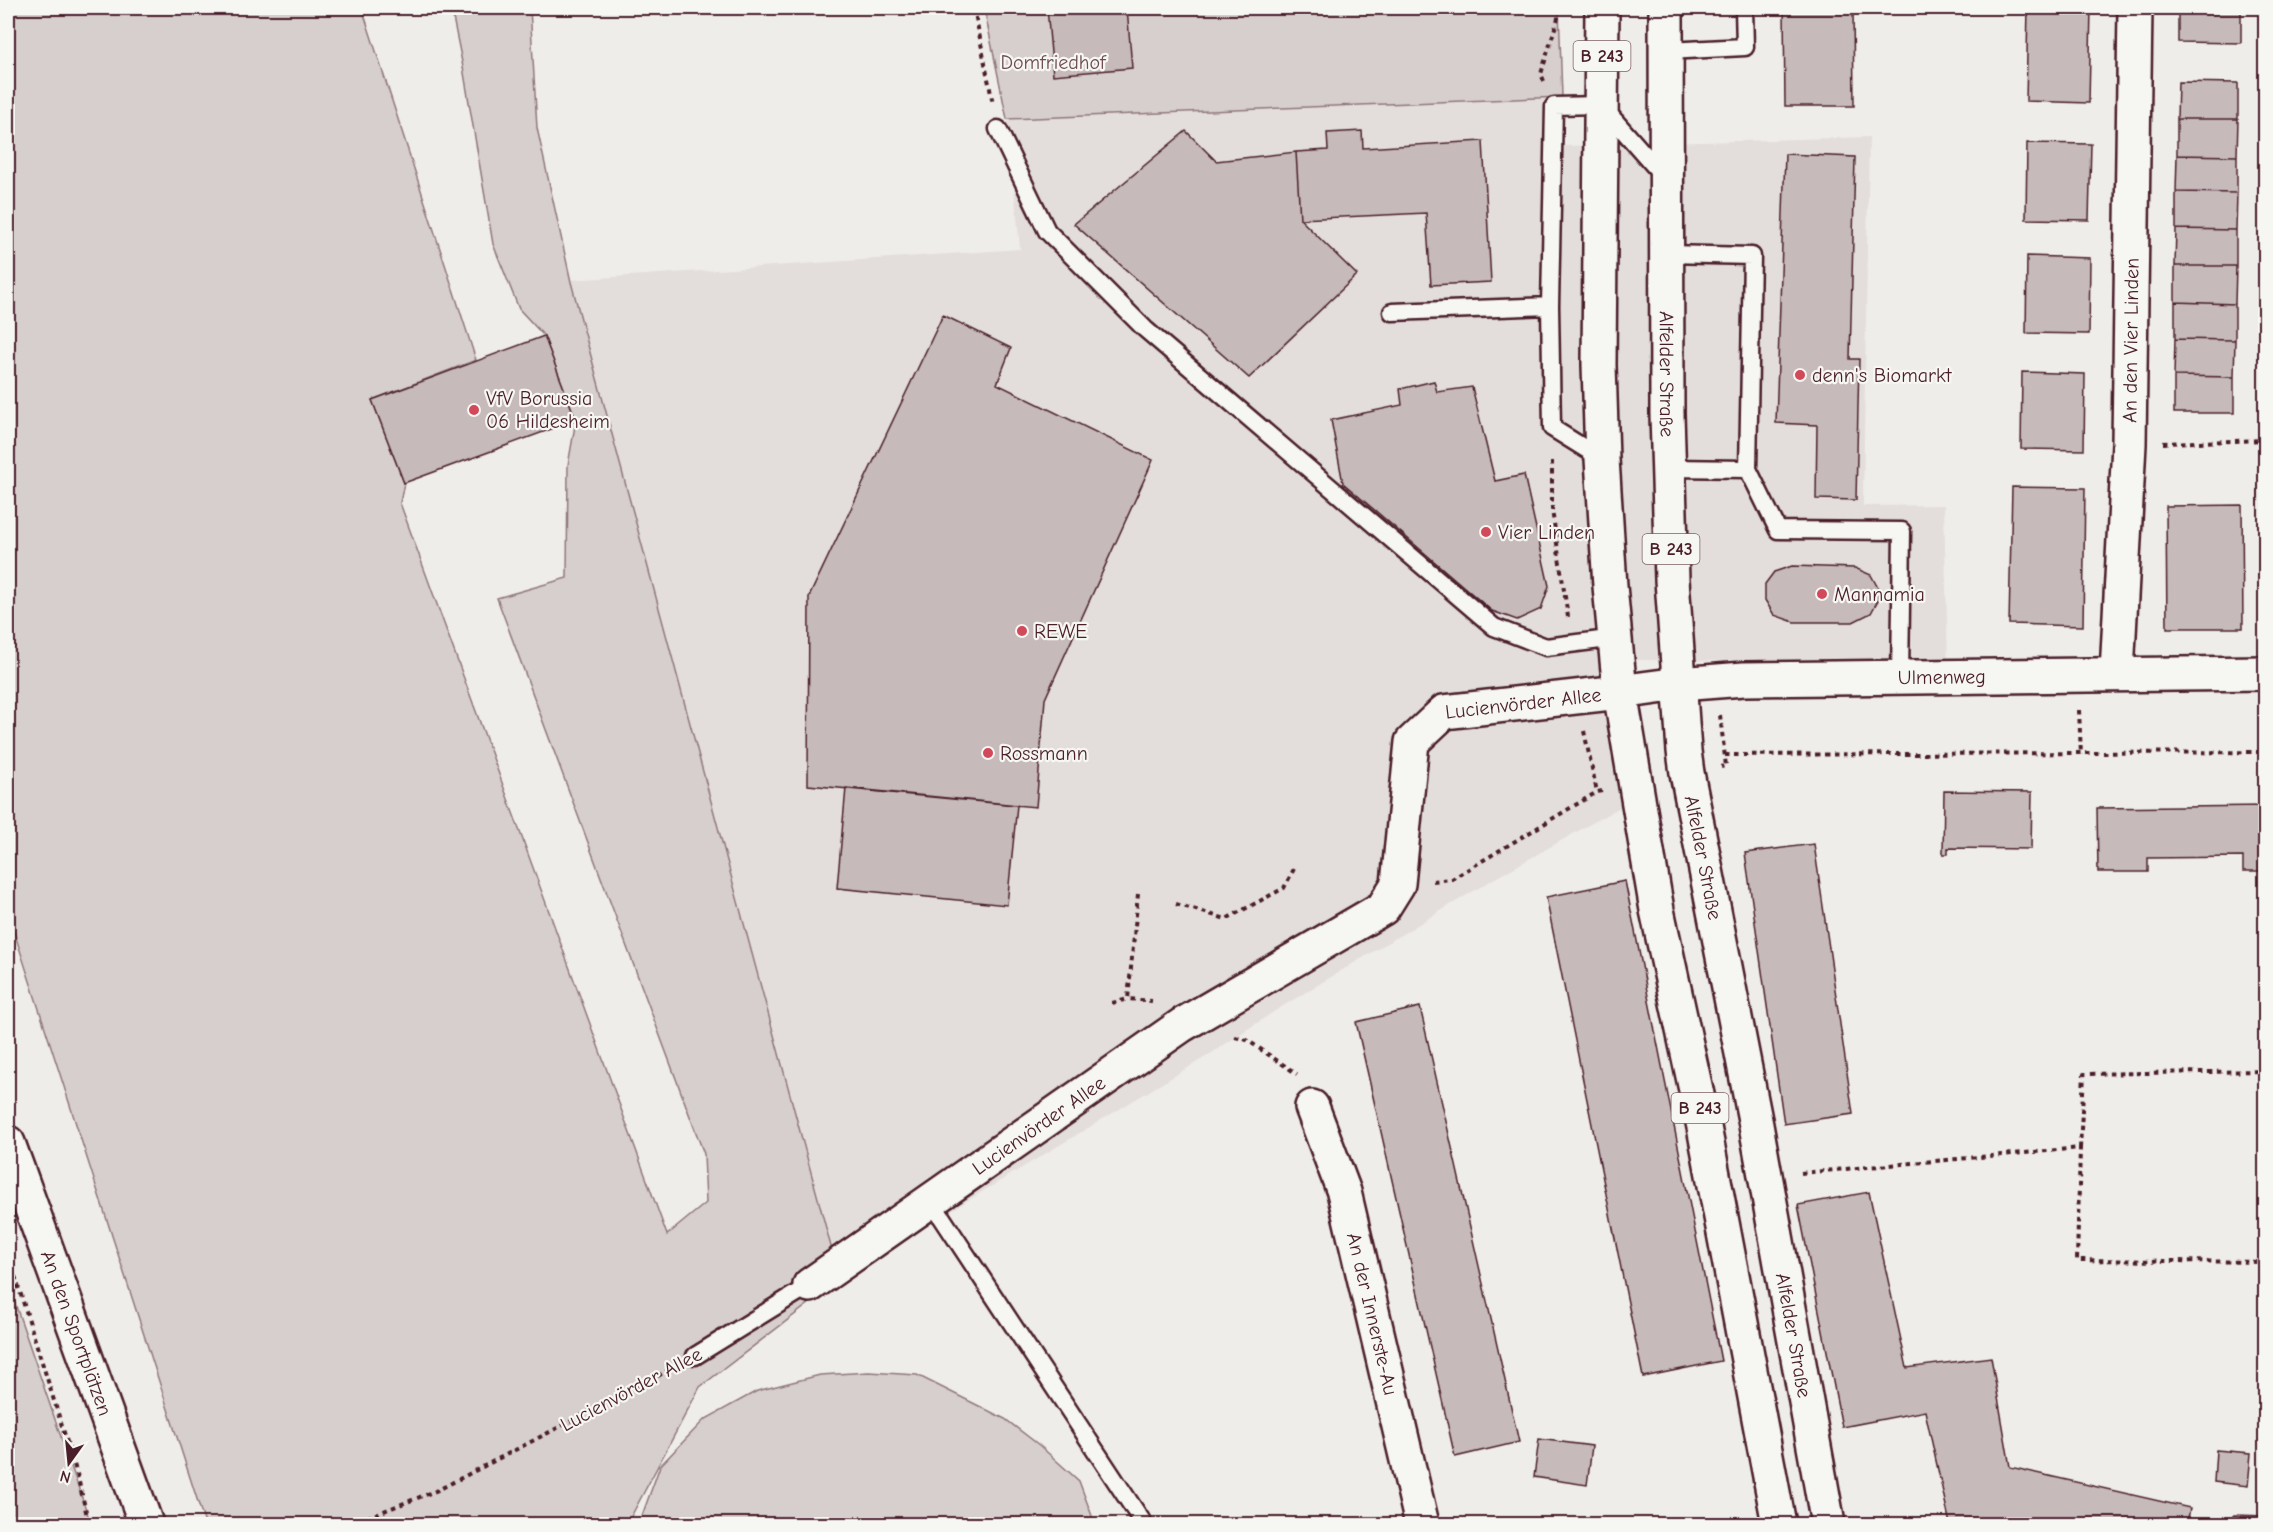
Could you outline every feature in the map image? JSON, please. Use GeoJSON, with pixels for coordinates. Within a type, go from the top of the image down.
{"type":"FeatureCollection","features":[{"type":"Feature","properties":{"kind":"street","name":"B 243"},"geometry":{"type":"LineString","coordinates":[[1602,8],[1599,365],[1602,459],[1620,692],[1657,910],[1704,1127],[1779,1524]]}},
{"type":"Feature","properties":{"kind":"street","name":"Alfelder Straße"},"geometry":{"type":"LineString","coordinates":[[1666,8],[1667,414],[1672,580],[1687,773],[1765,1176],[1828,1524]]}},
{"type":"Feature","properties":{"kind":"street","name":"An den Vier Linden"},"geometry":{"type":"LineString","coordinates":[[2117,674],[2129,444],[2135,8]]}},
{"type":"Feature","properties":{"kind":"street","name":"Ulmenweg"},"geometry":{"type":"LineString","coordinates":[[1620,692],[1679,684],[1744,679],[2265,673]]}},
{"type":"Feature","properties":{"kind":"street","name":"Lucienvörder Allee"},"geometry":{"type":"LineString","coordinates":[[810,1285],[1182,1025],[1383,908],[1398,884],[1412,742],[1444,712],[1620,692]]}},
{"type":"Feature","properties":{"kind":"street","name":"An der Innerste-Au"},"geometry":{"type":"LineString","coordinates":[[1311,1107],[1344,1192],[1422,1524]]}},
{"type":"Feature","properties":{"kind":"street","name":"An den Sportplätzen"},"geometry":{"type":"LineString","coordinates":[[8,1143],[146,1524]]}},
{"type":"Feature","properties":{"kind":"lane"},"geometry":{"type":"LineString","coordinates":[[1667,51],[1745,47],[1744,8]]}},
{"type":"Feature","properties":{"kind":"lane"},"geometry":{"type":"LineString","coordinates":[[1602,459],[1552,429],[1550,306],[1554,106],[1601,105],[1668,181]]}},
{"type":"Feature","properties":{"kind":"lane"},"geometry":{"type":"LineString","coordinates":[[998,129],[1047,231],[1145,329],[1494,627],[1546,647],[1616,638]]}},
{"type":"Feature","properties":{"kind":"lane"},"geometry":{"type":"LineString","coordinates":[[1667,254],[1752,256],[1748,469],[1778,530],[1902,531],[1900,678]]}},
{"type":"Feature","properties":{"kind":"lane"},"geometry":{"type":"LineString","coordinates":[[1392,312],[1550,306]]}},
{"type":"Feature","properties":{"kind":"lane"},"geometry":{"type":"LineString","coordinates":[[1669,468],[1748,469]]}},
{"type":"Feature","properties":{"kind":"lane"},"geometry":{"type":"LineString","coordinates":[[931,1201],[1144,1524]]}},
{"type":"Feature","properties":{"kind":"lane","name":"Lucienvörder Allee"},"geometry":{"type":"LineString","coordinates":[[695,1356],[810,1285]]}},
{"type":"Feature","properties":{"kind":"path"},"geometry":{"type":"LineString","coordinates":[[974,8],[998,129]]}},
{"type":"Feature","properties":{"kind":"path"},"geometry":{"type":"LineString","coordinates":[[1554,106],[1541,74],[1561,8]]}},
{"type":"Feature","properties":{"kind":"path"},"geometry":{"type":"LineString","coordinates":[[1552,429],[1552,510],[1573,645]]}},
{"type":"Feature","properties":{"kind":"path"},"geometry":{"type":"LineString","coordinates":[[2129,444],[2265,440]]}},
{"type":"Feature","properties":{"kind":"path"},"geometry":{"type":"LineString","coordinates":[[2077,674],[2081,755]]}},
{"type":"Feature","properties":{"kind":"path"},"geometry":{"type":"LineString","coordinates":[[1725,755],[2081,755],[2265,752]]}},
{"type":"Feature","properties":{"kind":"path"},"geometry":{"type":"LineString","coordinates":[[1398,884],[1452,879],[1596,792]]}},
{"type":"Feature","properties":{"kind":"path"},"geometry":{"type":"LineString","coordinates":[[1176,904],[1226,919],[1284,888],[1296,865]]}},
{"type":"Feature","properties":{"kind":"path"},"geometry":{"type":"LineString","coordinates":[[1128,999],[1138,894]]}},
{"type":"Feature","properties":{"kind":"path"},"geometry":{"type":"LineString","coordinates":[[1112,1003],[1128,999],[1160,1002]]}},
{"type":"Feature","properties":{"kind":"path"},"geometry":{"type":"LineString","coordinates":[[1247,1040],[1296,1072]]}},
{"type":"Feature","properties":{"kind":"path"},"geometry":{"type":"LineString","coordinates":[[2265,1071],[2084,1074],[2077,1260],[2265,1262]]}},
{"type":"Feature","properties":{"kind":"path"},"geometry":{"type":"LineString","coordinates":[[1765,1176],[2080,1148]]}},
{"type":"Feature","properties":{"kind":"path"},"geometry":{"type":"LineString","coordinates":[[14,1274],[77,1474],[89,1524]]}},
{"type":"Feature","properties":{"kind":"path","name":"Lucienvörder Allee"},"geometry":{"type":"LineString","coordinates":[[350,1524],[438,1490],[695,1356]]}},
{"type":"Feature","properties":{"kind":"shaded area"},"geometry":{"type":"Polygon","coordinates":[[[1562,97],[1562,146],[1869,137],[1863,506],[1944,505],[1948,663],[1629,660],[1647,792],[1492,880],[1278,1009],[1209,1055],[840,1280],[570,280],[1020,249],[1007,119],[1562,97]]]}},
{"type":"Feature","properties":{"kind":"green space"},"geometry":{"type":"Polygon","coordinates":[[[8,8],[362,8],[476,360],[372,400],[404,483],[400,503],[667,1235],[706,1203],[704,1154],[497,598],[567,578],[568,465],[576,420],[544,336],[519,309],[493,244],[451,8],[530,8],[537,128],[571,282],[840,1280],[700,1387],[627,1524],[205,1524],[8,913],[8,8]]]}},
{"type":"Feature","properties":{"kind":"green space","name":"Domfriedhof"},"geometry":{"type":"Polygon","coordinates":[[[984,8],[1559,8],[1562,97],[1007,119],[984,8]]]}},
{"type":"Feature","properties":{"kind":"green space"},"geometry":{"type":"Polygon","coordinates":[[[8,1283],[91,1524],[8,1524],[8,1283]]]}},
{"type":"Feature","properties":{"kind":"green space"},"geometry":{"type":"Polygon","coordinates":[[[869,1372],[917,1375],[1005,1419],[1039,1445],[1079,1481],[1095,1524],[639,1524],[660,1466],[704,1420],[757,1391],[820,1375],[869,1372]]]}},
{"type":"Feature","properties":{"kind":"building"},"geometry":{"type":"Polygon","coordinates":[[[1047,8],[1127,8],[1132,68],[1053,75],[1047,8]]]}},
{"type":"Feature","properties":{"kind":"building"},"geometry":{"type":"Polygon","coordinates":[[[1784,8],[1853,8],[1854,106],[1785,106],[1784,8]]]}},
{"type":"Feature","properties":{"kind":"building"},"geometry":{"type":"Polygon","coordinates":[[[2028,8],[2091,8],[2089,103],[2026,101],[2028,8]]]}},
{"type":"Feature","properties":{"kind":"building"},"geometry":{"type":"Polygon","coordinates":[[[2178,8],[2241,8],[2241,43],[2178,42],[2178,8]]]}},
{"type":"Feature","properties":{"kind":"building"},"geometry":{"type":"Polygon","coordinates":[[[2178,82],[2238,83],[2238,119],[2177,119],[2178,82]]]}},
{"type":"Feature","properties":{"kind":"building"},"geometry":{"type":"Polygon","coordinates":[[[2177,119],[2238,119],[2237,156],[2177,155],[2177,119]]]}},
{"type":"Feature","properties":{"kind":"building"},"geometry":{"type":"Polygon","coordinates":[[[1186,131],[1216,161],[1296,152],[1300,219],[1357,275],[1249,378],[1074,224],[1186,131]]]}},
{"type":"Feature","properties":{"kind":"building"},"geometry":{"type":"Polygon","coordinates":[[[1362,131],[1363,148],[1483,141],[1491,282],[1431,285],[1426,213],[1300,219],[1296,152],[1328,150],[1327,133],[1362,131]]]}},
{"type":"Feature","properties":{"kind":"building"},"geometry":{"type":"Polygon","coordinates":[[[2027,143],[2091,144],[2089,220],[2026,219],[2027,143]]]}},
{"type":"Feature","properties":{"kind":"building"},"geometry":{"type":"Polygon","coordinates":[[[1785,154],[1855,157],[1850,359],[1859,359],[1856,500],[1816,499],[1817,425],[1776,423],[1785,154]]]}},
{"type":"Feature","properties":{"kind":"building"},"geometry":{"type":"Polygon","coordinates":[[[2177,155],[2237,156],[2237,193],[2176,192],[2177,155]]]}},
{"type":"Feature","properties":{"kind":"building"},"geometry":{"type":"Polygon","coordinates":[[[2176,192],[2237,193],[2236,230],[2176,229],[2176,192]]]}},
{"type":"Feature","properties":{"kind":"building"},"geometry":{"type":"Polygon","coordinates":[[[2176,229],[2236,230],[2236,266],[2175,266],[2176,229]]]}},
{"type":"Feature","properties":{"kind":"building"},"geometry":{"type":"Polygon","coordinates":[[[2027,256],[2090,258],[2089,334],[2026,333],[2027,256]]]}},
{"type":"Feature","properties":{"kind":"building"},"geometry":{"type":"Polygon","coordinates":[[[2175,266],[2236,266],[2235,304],[2175,302],[2175,266]]]}},
{"type":"Feature","properties":{"kind":"building"},"geometry":{"type":"Polygon","coordinates":[[[2175,302],[2235,304],[2235,340],[2175,339],[2175,302]]]}},
{"type":"Feature","properties":{"kind":"building"},"geometry":{"type":"Polygon","coordinates":[[[943,315],[1011,348],[997,384],[1153,460],[1045,699],[1036,807],[808,785],[809,597],[943,315]]]}},
{"type":"Feature","properties":{"kind":"building","name":"VfV Borussia 06 Hildesheim"},"geometry":{"type":"Polygon","coordinates":[[[544,336],[576,420],[404,483],[372,400],[544,336]]]}},
{"type":"Feature","properties":{"kind":"building"},"geometry":{"type":"Polygon","coordinates":[[[2175,339],[2235,340],[2234,377],[2174,376],[2175,339]]]}},
{"type":"Feature","properties":{"kind":"building"},"geometry":{"type":"Polygon","coordinates":[[[2022,372],[2085,374],[2084,450],[2021,449],[2022,372]]]}},
{"type":"Feature","properties":{"kind":"building"},"geometry":{"type":"Polygon","coordinates":[[[2174,376],[2234,377],[2234,413],[2174,413],[2174,376]]]}},
{"type":"Feature","properties":{"kind":"building"},"geometry":{"type":"Polygon","coordinates":[[[1434,381],[1437,392],[1472,387],[1495,481],[1524,475],[1549,586],[1541,609],[1517,620],[1492,611],[1343,483],[1331,420],[1402,405],[1400,389],[1434,381]]]}},
{"type":"Feature","properties":{"kind":"building"},"geometry":{"type":"Polygon","coordinates":[[[2012,487],[2085,488],[2083,626],[2009,624],[2012,487]]]}},
{"type":"Feature","properties":{"kind":"building"},"geometry":{"type":"Polygon","coordinates":[[[2242,505],[2243,628],[2167,628],[2166,506],[2242,505]]]}},
{"type":"Feature","properties":{"kind":"building","name":"Mannamia"},"geometry":{"type":"Polygon","coordinates":[[[1792,566],[1855,568],[1871,575],[1878,588],[1878,600],[1871,613],[1853,622],[1794,622],[1774,615],[1765,600],[1765,584],[1774,572],[1792,566]]]}},
{"type":"Feature","properties":{"kind":"building"},"geometry":{"type":"Polygon","coordinates":[[[846,788],[1017,805],[1007,905],[837,888],[846,788]]]}},
{"type":"Feature","properties":{"kind":"building"},"geometry":{"type":"Polygon","coordinates":[[[1944,791],[2032,792],[2031,849],[1948,848],[1948,854],[1943,854],[1944,791]]]}},
{"type":"Feature","properties":{"kind":"building"},"geometry":{"type":"Polygon","coordinates":[[[2266,806],[2266,871],[2243,871],[2243,857],[2148,858],[2148,872],[2098,872],[2097,808],[2266,806]]]}},
{"type":"Feature","properties":{"kind":"building"},"geometry":{"type":"Polygon","coordinates":[[[1814,844],[1853,1114],[1784,1124],[1745,853],[1814,844]]]}},
{"type":"Feature","properties":{"kind":"building"},"geometry":{"type":"Polygon","coordinates":[[[1625,881],[1721,1361],[1643,1377],[1546,897],[1625,881]]]}},
{"type":"Feature","properties":{"kind":"building"},"geometry":{"type":"Polygon","coordinates":[[[1420,1007],[1519,1442],[1455,1457],[1356,1022],[1420,1007]]]}},
{"type":"Feature","properties":{"kind":"building"},"geometry":{"type":"Polygon","coordinates":[[[1869,1192],[1907,1368],[1991,1357],[2010,1467],[2190,1508],[2187,1524],[1950,1524],[1925,1411],[1842,1427],[1798,1205],[1869,1192]]]}},
{"type":"Feature","properties":{"kind":"building"},"geometry":{"type":"Polygon","coordinates":[[[1539,1439],[1592,1446],[1587,1485],[1534,1477],[1539,1439]]]}},
{"type":"Feature","properties":{"kind":"building"},"geometry":{"type":"Polygon","coordinates":[[[2216,1450],[2251,1453],[2248,1486],[2214,1482],[2216,1450]]]}},
{"type":"Feature","properties":{"kind":"building"},"geometry":{"type":"Polygon","coordinates":[[[2234,1515],[2266,1516],[2266,1524],[2234,1524],[2234,1515]]]}},
{"type":"Feature","properties":{"kind":"place","name":"denn's Biomarkt"},"geometry":{"type":"Point","coordinates":[1800,375]}},
{"type":"Feature","properties":{"kind":"place","name":"VfV Borussia 06 Hildesheim"},"geometry":{"type":"Point","coordinates":[474,410]}},
{"type":"Feature","properties":{"kind":"place","name":"Vier Linden"},"geometry":{"type":"Point","coordinates":[1486,532]}},
{"type":"Feature","properties":{"kind":"place","name":"Mannamia"},"geometry":{"type":"Point","coordinates":[1822,594]}},
{"type":"Feature","properties":{"kind":"place","name":"REWE"},"geometry":{"type":"Point","coordinates":[1022,631]}},
{"type":"Feature","properties":{"kind":"place","name":"Rossmann"},"geometry":{"type":"Point","coordinates":[988,753]}}]}
